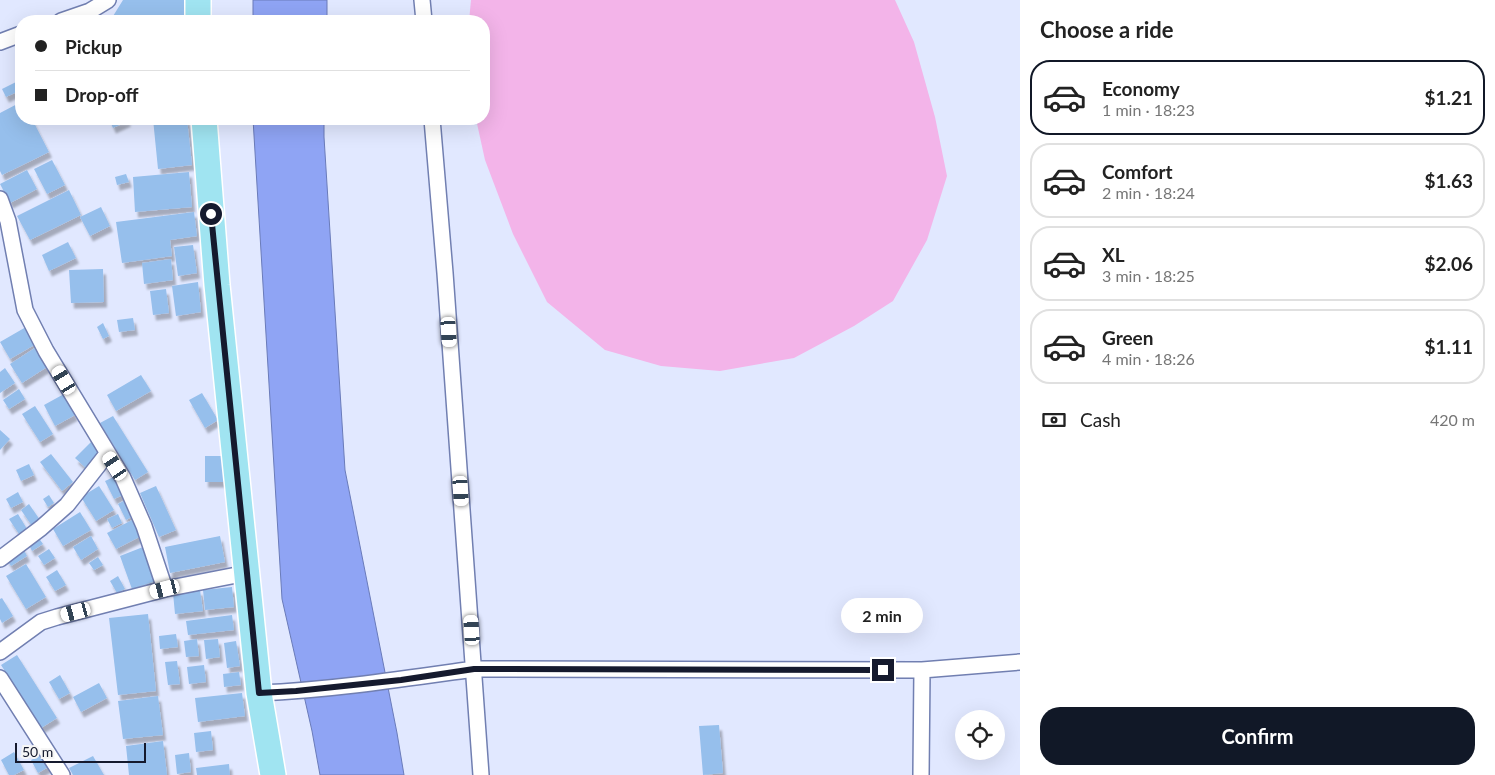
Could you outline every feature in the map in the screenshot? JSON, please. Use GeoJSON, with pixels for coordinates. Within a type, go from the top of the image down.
{"type":"FeatureCollection","features":[{"type":"Feature","properties":{"kind":"main road"},"geometry":{"type":"LineString","coordinates":[[198,0],[198,15]]}},
{"type":"Feature","properties":{"kind":"main road"},"geometry":{"type":"LineString","coordinates":[[204,125],[218,294],[259,693],[273,775]]}},
{"type":"Feature","properties":{"kind":"street"},"geometry":{"type":"LineString","coordinates":[[78,15],[90,11],[108,0]]}},
{"type":"Feature","properties":{"kind":"street"},"geometry":{"type":"LineString","coordinates":[[422,0],[423,15]]}},
{"type":"Feature","properties":{"kind":"street"},"geometry":{"type":"LineString","coordinates":[[0,42],[15,36]]}},
{"type":"Feature","properties":{"kind":"street"},"geometry":{"type":"LineString","coordinates":[[432,125],[481,775]]}},
{"type":"Feature","properties":{"kind":"street"},"geometry":{"type":"LineString","coordinates":[[0,199],[8,221],[24,310],[46,352],[123,478],[144,526],[165,589]]}},
{"type":"Feature","properties":{"kind":"street"},"geometry":{"type":"LineString","coordinates":[[0,559],[41,528],[67,505],[107,454]]}},
{"type":"Feature","properties":{"kind":"street"},"geometry":{"type":"LineString","coordinates":[[0,652],[41,622],[165,589],[247,573]]}},
{"type":"Feature","properties":{"kind":"street"},"geometry":{"type":"LineString","coordinates":[[259,693],[401,680],[474,669],[922,670],[1020,662]]}},
{"type":"Feature","properties":{"kind":"street"},"geometry":{"type":"LineString","coordinates":[[921,775],[922,670]]}},
{"type":"Feature","properties":{"kind":"street"},"geometry":{"type":"LineString","coordinates":[[0,678],[62,775]]}},
{"type":"Feature","properties":{"kind":"shaded area"},"geometry":{"type":"Polygon","coordinates":[[[471,0],[895,0],[914,42],[935,117],[947,176],[927,240],[893,301],[854,326],[794,358],[720,371],[661,366],[605,350],[547,302],[513,234],[485,160],[477,125],[490,125],[490,15],[470,15],[471,0]]]}},
{"type":"Feature","properties":{"kind":"water"},"geometry":{"type":"Polygon","coordinates":[[[253,0],[327,0],[327,15],[253,15],[253,0]]]}},
{"type":"Feature","properties":{"kind":"water"},"geometry":{"type":"Polygon","coordinates":[[[253,125],[324,125],[345,470],[404,775],[320,775],[282,599],[253,125]]]}},
{"type":"Feature","properties":{"kind":"building"},"geometry":{"type":"Polygon","coordinates":[[[123,0],[184,0],[184,15],[114,15],[123,0]]]}},
{"type":"Feature","properties":{"kind":"building"},"geometry":{"type":"Polygon","coordinates":[[[15,82],[15,93],[6,97],[2,89],[15,82]]]}},
{"type":"Feature","properties":{"kind":"building"},"geometry":{"type":"Polygon","coordinates":[[[15,105],[15,125],[35,125],[49,152],[2,175],[0,171],[0,113],[15,105]]]}},
{"type":"Feature","properties":{"kind":"building"},"geometry":{"type":"Polygon","coordinates":[[[154,125],[188,125],[192,165],[158,169],[154,125]]]}},
{"type":"Feature","properties":{"kind":"building"},"geometry":{"type":"Polygon","coordinates":[[[52,160],[65,185],[47,194],[34,169],[52,160]]]}},
{"type":"Feature","properties":{"kind":"building"},"geometry":{"type":"Polygon","coordinates":[[[27,170],[37,189],[10,203],[0,184],[27,170]]]}},
{"type":"Feature","properties":{"kind":"building"},"geometry":{"type":"Polygon","coordinates":[[[189,172],[192,207],[135,212],[133,177],[189,172]]]}},
{"type":"Feature","properties":{"kind":"building"},"geometry":{"type":"Polygon","coordinates":[[[126,174],[129,182],[117,185],[115,177],[126,174]]]}},
{"type":"Feature","properties":{"kind":"building"},"geometry":{"type":"Polygon","coordinates":[[[69,190],[81,215],[30,240],[17,216],[69,190]]]}},
{"type":"Feature","properties":{"kind":"building"},"geometry":{"type":"Polygon","coordinates":[[[101,207],[110,226],[90,236],[80,217],[101,207]]]}},
{"type":"Feature","properties":{"kind":"building"},"geometry":{"type":"Polygon","coordinates":[[[194,212],[197,236],[170,240],[172,256],[122,263],[116,222],[194,212]]]}},
{"type":"Feature","properties":{"kind":"building"},"geometry":{"type":"Polygon","coordinates":[[[68,242],[76,258],[49,271],[42,255],[68,242]]]}},
{"type":"Feature","properties":{"kind":"building"},"geometry":{"type":"Polygon","coordinates":[[[193,245],[197,273],[178,276],[174,247],[193,245]]]}},
{"type":"Feature","properties":{"kind":"building"},"geometry":{"type":"Polygon","coordinates":[[[171,259],[173,280],[144,284],[142,263],[171,259]]]}},
{"type":"Feature","properties":{"kind":"building"},"geometry":{"type":"Polygon","coordinates":[[[103,269],[104,302],[71,303],[69,270],[103,269]]]}},
{"type":"Feature","properties":{"kind":"building"},"geometry":{"type":"Polygon","coordinates":[[[198,282],[201,312],[176,316],[172,286],[198,282]]]}},
{"type":"Feature","properties":{"kind":"building"},"geometry":{"type":"Polygon","coordinates":[[[166,289],[169,313],[153,315],[150,291],[166,289]]]}},
{"type":"Feature","properties":{"kind":"building"},"geometry":{"type":"Polygon","coordinates":[[[133,318],[135,330],[119,332],[117,320],[133,318]]]}},
{"type":"Feature","properties":{"kind":"building"},"geometry":{"type":"Polygon","coordinates":[[[103,323],[109,336],[103,339],[97,327],[103,323]]]}},
{"type":"Feature","properties":{"kind":"building"},"geometry":{"type":"Polygon","coordinates":[[[26,327],[36,344],[10,359],[0,342],[26,327]]]}},
{"type":"Feature","properties":{"kind":"building"},"geometry":{"type":"Polygon","coordinates":[[[38,346],[50,365],[22,383],[10,364],[38,346]]]}},
{"type":"Feature","properties":{"kind":"building"},"geometry":{"type":"Polygon","coordinates":[[[5,368],[15,383],[0,393],[0,372],[5,368]]]}},
{"type":"Feature","properties":{"kind":"building"},"geometry":{"type":"Polygon","coordinates":[[[141,375],[151,391],[116,411],[107,395],[141,375]]]}},
{"type":"Feature","properties":{"kind":"building"},"geometry":{"type":"Polygon","coordinates":[[[19,389],[25,399],[9,409],[3,400],[19,389]]]}},
{"type":"Feature","properties":{"kind":"building"},"geometry":{"type":"Polygon","coordinates":[[[202,393],[218,420],[205,428],[189,400],[202,393]]]}},
{"type":"Feature","properties":{"kind":"building"},"geometry":{"type":"Polygon","coordinates":[[[64,394],[75,415],[55,426],[44,405],[64,394]]]}},
{"type":"Feature","properties":{"kind":"building"},"geometry":{"type":"Polygon","coordinates":[[[35,406],[53,434],[40,442],[22,414],[35,406]]]}},
{"type":"Feature","properties":{"kind":"building"},"geometry":{"type":"Polygon","coordinates":[[[113,416],[148,472],[135,480],[100,423],[113,416]]]}},
{"type":"Feature","properties":{"kind":"building"},"geometry":{"type":"Polygon","coordinates":[[[0,430],[10,439],[0,450],[0,430]]]}},
{"type":"Feature","properties":{"kind":"building"},"geometry":{"type":"Polygon","coordinates":[[[91,442],[102,453],[87,469],[75,458],[91,442]]]}},
{"type":"Feature","properties":{"kind":"building"},"geometry":{"type":"Polygon","coordinates":[[[51,454],[73,482],[62,491],[40,462],[51,454]]]}},
{"type":"Feature","properties":{"kind":"building"},"geometry":{"type":"Polygon","coordinates":[[[205,456],[223,456],[223,482],[205,482],[205,456]]]}},
{"type":"Feature","properties":{"kind":"building"},"geometry":{"type":"Polygon","coordinates":[[[29,464],[34,475],[21,481],[16,470],[29,464]]]}},
{"type":"Feature","properties":{"kind":"building"},"geometry":{"type":"Polygon","coordinates":[[[116,476],[125,494],[114,499],[105,481],[116,476]]]}},
{"type":"Feature","properties":{"kind":"building"},"geometry":{"type":"Polygon","coordinates":[[[99,486],[114,510],[96,521],[81,497],[99,486]]]}},
{"type":"Feature","properties":{"kind":"building"},"geometry":{"type":"Polygon","coordinates":[[[156,486],[176,530],[159,537],[140,493],[156,486]]]}},
{"type":"Feature","properties":{"kind":"building"},"geometry":{"type":"Polygon","coordinates":[[[18,492],[23,502],[11,508],[6,499],[18,492]]]}},
{"type":"Feature","properties":{"kind":"building"},"geometry":{"type":"Polygon","coordinates":[[[49,495],[54,503],[48,507],[43,499],[49,495]]]}},
{"type":"Feature","properties":{"kind":"building"},"geometry":{"type":"Polygon","coordinates":[[[127,499],[135,515],[126,520],[118,504],[127,499]]]}},
{"type":"Feature","properties":{"kind":"building"},"geometry":{"type":"Polygon","coordinates":[[[29,504],[40,520],[32,526],[21,510],[29,504]]]}},
{"type":"Feature","properties":{"kind":"building"},"geometry":{"type":"Polygon","coordinates":[[[80,512],[91,530],[63,546],[53,529],[80,512]]]}},
{"type":"Feature","properties":{"kind":"building"},"geometry":{"type":"Polygon","coordinates":[[[18,514],[27,529],[19,534],[9,519],[18,514]]]}},
{"type":"Feature","properties":{"kind":"building"},"geometry":{"type":"Polygon","coordinates":[[[118,514],[122,523],[112,528],[107,519],[118,514]]]}},
{"type":"Feature","properties":{"kind":"building"},"geometry":{"type":"Polygon","coordinates":[[[134,519],[143,535],[116,549],[107,533],[134,519]]]}},
{"type":"Feature","properties":{"kind":"building"},"geometry":{"type":"Polygon","coordinates":[[[91,536],[98,549],[81,560],[73,547],[91,536]]]}},
{"type":"Feature","properties":{"kind":"building"},"geometry":{"type":"Polygon","coordinates":[[[220,536],[225,562],[170,573],[165,547],[220,536]]]}},
{"type":"Feature","properties":{"kind":"building"},"geometry":{"type":"Polygon","coordinates":[[[38,537],[43,544],[32,551],[28,543],[38,537]]]}},
{"type":"Feature","properties":{"kind":"building"},"geometry":{"type":"Polygon","coordinates":[[[22,546],[27,556],[11,566],[5,557],[22,546]]]}},
{"type":"Feature","properties":{"kind":"building"},"geometry":{"type":"Polygon","coordinates":[[[143,547],[156,581],[132,589],[120,556],[143,547]]]}},
{"type":"Feature","properties":{"kind":"building"},"geometry":{"type":"Polygon","coordinates":[[[49,549],[55,558],[44,565],[38,556],[49,549]]]}},
{"type":"Feature","properties":{"kind":"building"},"geometry":{"type":"Polygon","coordinates":[[[98,557],[103,565],[94,570],[89,563],[98,557]]]}},
{"type":"Feature","properties":{"kind":"building"},"geometry":{"type":"Polygon","coordinates":[[[26,564],[46,597],[26,609],[6,576],[26,564]]]}},
{"type":"Feature","properties":{"kind":"building"},"geometry":{"type":"Polygon","coordinates":[[[57,570],[66,585],[55,591],[46,577],[57,570]]]}},
{"type":"Feature","properties":{"kind":"building"},"geometry":{"type":"Polygon","coordinates":[[[118,576],[125,589],[117,593],[110,581],[118,576]]]}},
{"type":"Feature","properties":{"kind":"building"},"geometry":{"type":"Polygon","coordinates":[[[232,587],[234,607],[205,610],[203,590],[232,587]]]}},
{"type":"Feature","properties":{"kind":"building"},"geometry":{"type":"Polygon","coordinates":[[[200,590],[203,611],[175,614],[173,593],[200,590]]]}},
{"type":"Feature","properties":{"kind":"building"},"geometry":{"type":"Polygon","coordinates":[[[2,598],[13,616],[2,623],[0,619],[0,599],[2,598]]]}},
{"type":"Feature","properties":{"kind":"building"},"geometry":{"type":"Polygon","coordinates":[[[148,614],[156,691],[118,695],[109,618],[148,614]]]}},
{"type":"Feature","properties":{"kind":"building"},"geometry":{"type":"Polygon","coordinates":[[[232,615],[234,630],[188,635],[186,621],[232,615]]]}},
{"type":"Feature","properties":{"kind":"building"},"geometry":{"type":"Polygon","coordinates":[[[176,634],[178,647],[160,649],[159,636],[176,634]]]}},
{"type":"Feature","properties":{"kind":"building"},"geometry":{"type":"Polygon","coordinates":[[[197,639],[199,656],[186,657],[184,641],[197,639]]]}},
{"type":"Feature","properties":{"kind":"building"},"geometry":{"type":"Polygon","coordinates":[[[218,639],[220,657],[206,659],[204,640],[218,639]]]}},
{"type":"Feature","properties":{"kind":"building"},"geometry":{"type":"Polygon","coordinates":[[[236,641],[240,666],[227,668],[224,643],[236,641]]]}},
{"type":"Feature","properties":{"kind":"building"},"geometry":{"type":"Polygon","coordinates":[[[17,655],[57,718],[41,728],[1,665],[17,655]]]}},
{"type":"Feature","properties":{"kind":"building"},"geometry":{"type":"Polygon","coordinates":[[[177,661],[180,684],[168,685],[165,662],[177,661]]]}},
{"type":"Feature","properties":{"kind":"building"},"geometry":{"type":"Polygon","coordinates":[[[204,665],[206,682],[189,684],[187,667],[204,665]]]}},
{"type":"Feature","properties":{"kind":"building"},"geometry":{"type":"Polygon","coordinates":[[[239,672],[241,685],[224,687],[223,674],[239,672]]]}},
{"type":"Feature","properties":{"kind":"building"},"geometry":{"type":"Polygon","coordinates":[[[60,675],[70,693],[59,699],[49,682],[60,675]]]}},
{"type":"Feature","properties":{"kind":"building"},"geometry":{"type":"Polygon","coordinates":[[[99,683],[107,698],[81,712],[73,697],[99,683]]]}},
{"type":"Feature","properties":{"kind":"building"},"geometry":{"type":"Polygon","coordinates":[[[242,693],[245,716],[198,722],[195,698],[242,693]]]}},
{"type":"Feature","properties":{"kind":"building"},"geometry":{"type":"Polygon","coordinates":[[[158,696],[163,735],[123,739],[118,701],[158,696]]]}},
{"type":"Feature","properties":{"kind":"building"},"geometry":{"type":"Polygon","coordinates":[[[719,725],[723,773],[703,775],[699,726],[719,725]]]}},
{"type":"Feature","properties":{"kind":"building"},"geometry":{"type":"Polygon","coordinates":[[[211,731],[213,750],[196,752],[194,733],[211,731]]]}},
{"type":"Feature","properties":{"kind":"building"},"geometry":{"type":"Polygon","coordinates":[[[163,741],[167,775],[129,775],[126,746],[163,741]]]}},
{"type":"Feature","properties":{"kind":"building"},"geometry":{"type":"Polygon","coordinates":[[[14,752],[24,770],[14,775],[9,775],[1,760],[14,752]]]}},
{"type":"Feature","properties":{"kind":"building"},"geometry":{"type":"Polygon","coordinates":[[[189,753],[191,772],[177,774],[175,755],[189,753]]]}},
{"type":"Feature","properties":{"kind":"building"},"geometry":{"type":"Polygon","coordinates":[[[43,754],[50,766],[38,773],[31,760],[43,754]]]}},
{"type":"Feature","properties":{"kind":"building"},"geometry":{"type":"Polygon","coordinates":[[[93,756],[104,775],[73,775],[69,768],[93,756]]]}},
{"type":"Feature","properties":{"kind":"building"},"geometry":{"type":"Polygon","coordinates":[[[229,764],[230,775],[197,775],[196,768],[229,764]]]}},
{"type":"Feature","properties":{"kind":"route"},"geometry":{"type":"LineString","coordinates":[[211,214],[259,693],[401,680],[474,669],[883,670]]}}]}
